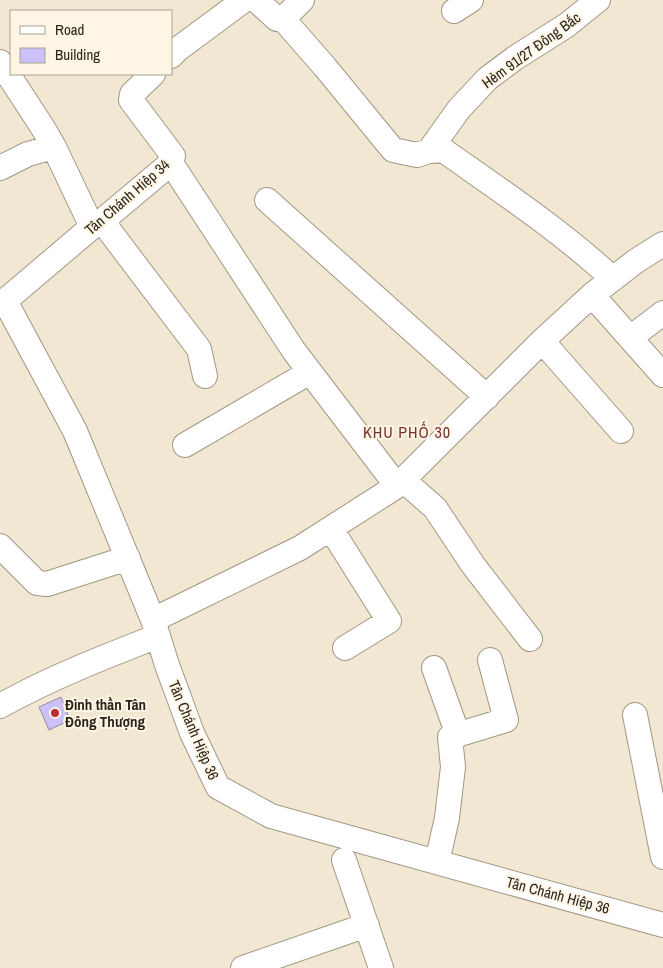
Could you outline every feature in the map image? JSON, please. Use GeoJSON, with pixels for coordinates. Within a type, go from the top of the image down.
{"type":"FeatureCollection","features":[{"type":"Feature","properties":{"kind":"street"},"geometry":{"type":"LineString","coordinates":[[172,55],[244,0]]}},
{"type":"Feature","properties":{"kind":"street"},"geometry":{"type":"LineString","coordinates":[[256,0],[277,19],[283,19],[302,0]]}},
{"type":"Feature","properties":{"kind":"street","name":"Hẻm 91/27 Đông Bắc"},"geometry":{"type":"LineString","coordinates":[[429,151],[459,109],[487,79],[515,58],[568,25],[598,0]]}},
{"type":"Feature","properties":{"kind":"street"},"geometry":{"type":"LineString","coordinates":[[283,19],[393,150],[417,155],[429,151],[443,150],[553,228],[613,279]]}},
{"type":"Feature","properties":{"kind":"street"},"geometry":{"type":"LineString","coordinates":[[0,62],[43,128],[97,224],[199,349],[205,376]]}},
{"type":"Feature","properties":{"kind":"street","name":"Tân Chánh Hiệp 34"},"geometry":{"type":"LineString","coordinates":[[2,303],[171,163],[173,156],[131,100],[132,94],[152,75]]}},
{"type":"Feature","properties":{"kind":"street"},"geometry":{"type":"LineString","coordinates":[[0,168],[28,154],[54,147]]}},
{"type":"Feature","properties":{"kind":"street"},"geometry":{"type":"LineString","coordinates":[[171,163],[294,351],[400,483],[435,508],[474,565],[530,639]]}},
{"type":"Feature","properties":{"kind":"street"},"geometry":{"type":"LineString","coordinates":[[267,200],[486,398]]}},
{"type":"Feature","properties":{"kind":"street"},"geometry":{"type":"LineString","coordinates":[[0,706],[87,664],[300,548],[400,483],[542,341],[592,295],[636,261],[663,244]]}},
{"type":"Feature","properties":{"kind":"street"},"geometry":{"type":"LineString","coordinates":[[592,295],[663,375]]}},
{"type":"Feature","properties":{"kind":"street","name":"Tân Chánh Hiệp 36"},"geometry":{"type":"LineString","coordinates":[[2,303],[75,431],[128,558],[192,733],[218,787],[271,816],[663,925]]}},
{"type":"Feature","properties":{"kind":"street"},"geometry":{"type":"LineString","coordinates":[[630,338],[663,313]]}},
{"type":"Feature","properties":{"kind":"street"},"geometry":{"type":"LineString","coordinates":[[542,341],[621,431]]}},
{"type":"Feature","properties":{"kind":"street"},"geometry":{"type":"LineString","coordinates":[[185,445],[310,372]]}},
{"type":"Feature","properties":{"kind":"street"},"geometry":{"type":"LineString","coordinates":[[331,529],[389,621],[345,648]]}},
{"type":"Feature","properties":{"kind":"street"},"geometry":{"type":"LineString","coordinates":[[0,546],[37,583],[46,584],[128,558]]}},
{"type":"Feature","properties":{"kind":"street"},"geometry":{"type":"LineString","coordinates":[[437,862],[447,818],[453,767],[450,737],[506,720],[490,660]]}},
{"type":"Feature","properties":{"kind":"street"},"geometry":{"type":"LineString","coordinates":[[434,668],[458,735]]}},
{"type":"Feature","properties":{"kind":"street"},"geometry":{"type":"LineString","coordinates":[[635,716],[663,857]]}},
{"type":"Feature","properties":{"kind":"street"},"geometry":{"type":"LineString","coordinates":[[344,860],[381,968]]}},
{"type":"Feature","properties":{"kind":"street"},"geometry":{"type":"LineString","coordinates":[[242,968],[366,925]]}},
{"type":"Feature","properties":{"kind":"building","name":"Đình thần Tân Đông Thượng"},"geometry":{"type":"Polygon","coordinates":[[[61,697],[70,720],[49,730],[39,707],[61,697]]]}},
{"type":"Feature","properties":{"kind":"place","name":"Đình thần Tân Đông Thượng"},"geometry":{"type":"Point","coordinates":[55,713]}},
{"type":"Feature","properties":{"kind":"district","name":"KHU PHỐ 30"},"geometry":{"type":"Point","coordinates":[407,432]}}]}
